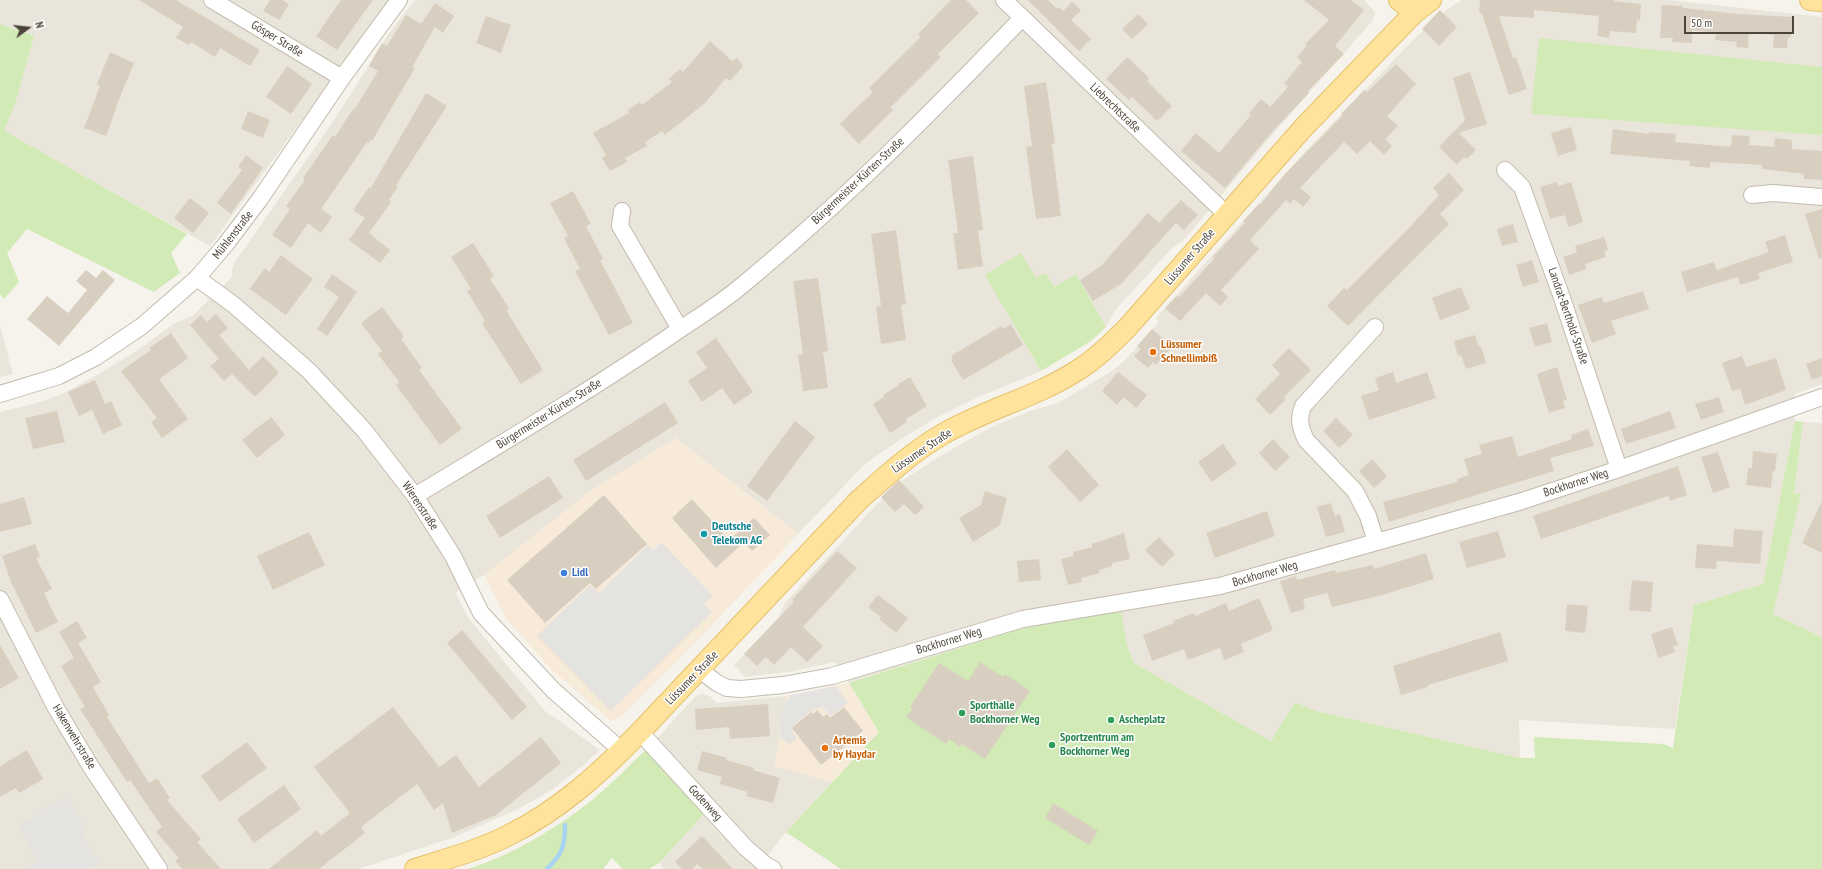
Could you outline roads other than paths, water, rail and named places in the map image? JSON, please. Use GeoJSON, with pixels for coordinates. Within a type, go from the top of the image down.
{"type":"FeatureCollection","features":[{"type":"Feature","properties":{"kind":"main road"},"geometry":{"type":"LineString","coordinates":[[1399,0],[1414,13]]}},
{"type":"Feature","properties":{"kind":"main road","name":"Lüssumer Straße"},"geometry":{"type":"LineString","coordinates":[[415,869],[472,850],[510,835],[576,793],[622,751],[860,500],[887,475],[911,455],[943,434],[1078,371],[1105,350],[1127,328],[1304,127],[1414,13],[1431,0]]}},
{"type":"Feature","properties":{"kind":"main road"},"geometry":{"type":"LineString","coordinates":[[1810,0],[1822,1]]}},
{"type":"Feature","properties":{"kind":"street","name":"Gösper Straße"},"geometry":{"type":"LineString","coordinates":[[212,0],[342,78]]}},
{"type":"Feature","properties":{"kind":"street","name":"Mühlenstraße"},"geometry":{"type":"LineString","coordinates":[[0,394],[59,376],[96,357],[142,326],[197,278],[226,244],[260,199],[342,78],[399,0]]}},
{"type":"Feature","properties":{"kind":"street","name":"Liebrechtstraße"},"geometry":{"type":"LineString","coordinates":[[1004,0],[1227,215]]}},
{"type":"Feature","properties":{"kind":"street","name":"Bürgermeister-Kürten-Straße"},"geometry":{"type":"LineString","coordinates":[[415,496],[582,394],[711,309],[740,288],[865,177],[927,116],[1022,18]]}},
{"type":"Feature","properties":{"kind":"street","name":"Landrat-Berthold-Straße"},"geometry":{"type":"LineString","coordinates":[[1505,170],[1522,186],[1619,469]]}},
{"type":"Feature","properties":{"kind":"street"},"geometry":{"type":"LineString","coordinates":[[1752,196],[1773,193],[1822,197]]}},
{"type":"Feature","properties":{"kind":"street"},"geometry":{"type":"LineString","coordinates":[[622,211],[620,226],[680,329]]}},
{"type":"Feature","properties":{"kind":"street","name":"Wierenstraße"},"geometry":{"type":"LineString","coordinates":[[197,278],[234,305],[309,371],[364,430],[415,496],[453,556],[481,613],[553,690],[622,751]]}},
{"type":"Feature","properties":{"kind":"street"},"geometry":{"type":"LineString","coordinates":[[1375,326],[1303,406],[1299,418],[1301,430],[1306,440],[1355,491],[1362,501],[1376,542]]}},
{"type":"Feature","properties":{"kind":"street","name":"Bockhorner Weg"},"geometry":{"type":"LineString","coordinates":[[700,670],[717,683],[727,688],[741,689],[783,685],[832,676],[1023,619],[1220,586],[1518,502],[1619,469],[1822,397]]}},
{"type":"Feature","properties":{"kind":"street","name":"Hakenwehrstraße"},"geometry":{"type":"LineString","coordinates":[[0,599],[56,708],[159,869]]}},
{"type":"Feature","properties":{"kind":"street","name":"Godenweg"},"geometry":{"type":"LineString","coordinates":[[640,732],[746,848],[767,866],[773,869]]}},
{"type":"Feature","properties":{"kind":"waterway"},"geometry":{"type":"LineString","coordinates":[[547,869],[562,850],[565,825]]}},
{"type":"Feature","properties":{"kind":"place","name":"Lüssumer Schnellimbiß"},"geometry":{"type":"Point","coordinates":[1153,352]}},
{"type":"Feature","properties":{"kind":"place","name":"Deutsche Telekom AG"},"geometry":{"type":"Point","coordinates":[704,534]}},
{"type":"Feature","properties":{"kind":"place","name":"Lidl"},"geometry":{"type":"Point","coordinates":[564,573]}},
{"type":"Feature","properties":{"kind":"place","name":"Sporthalle Bockhorner Weg"},"geometry":{"type":"Point","coordinates":[962,713]}},
{"type":"Feature","properties":{"kind":"place","name":"Ascheplatz"},"geometry":{"type":"Point","coordinates":[1111,720]}},
{"type":"Feature","properties":{"kind":"place","name":"Sportzentrum am Bockhorner Weg"},"geometry":{"type":"Point","coordinates":[1052,745]}},
{"type":"Feature","properties":{"kind":"place","name":"Artemis by Haydar"},"geometry":{"type":"Point","coordinates":[825,748]}}]}
